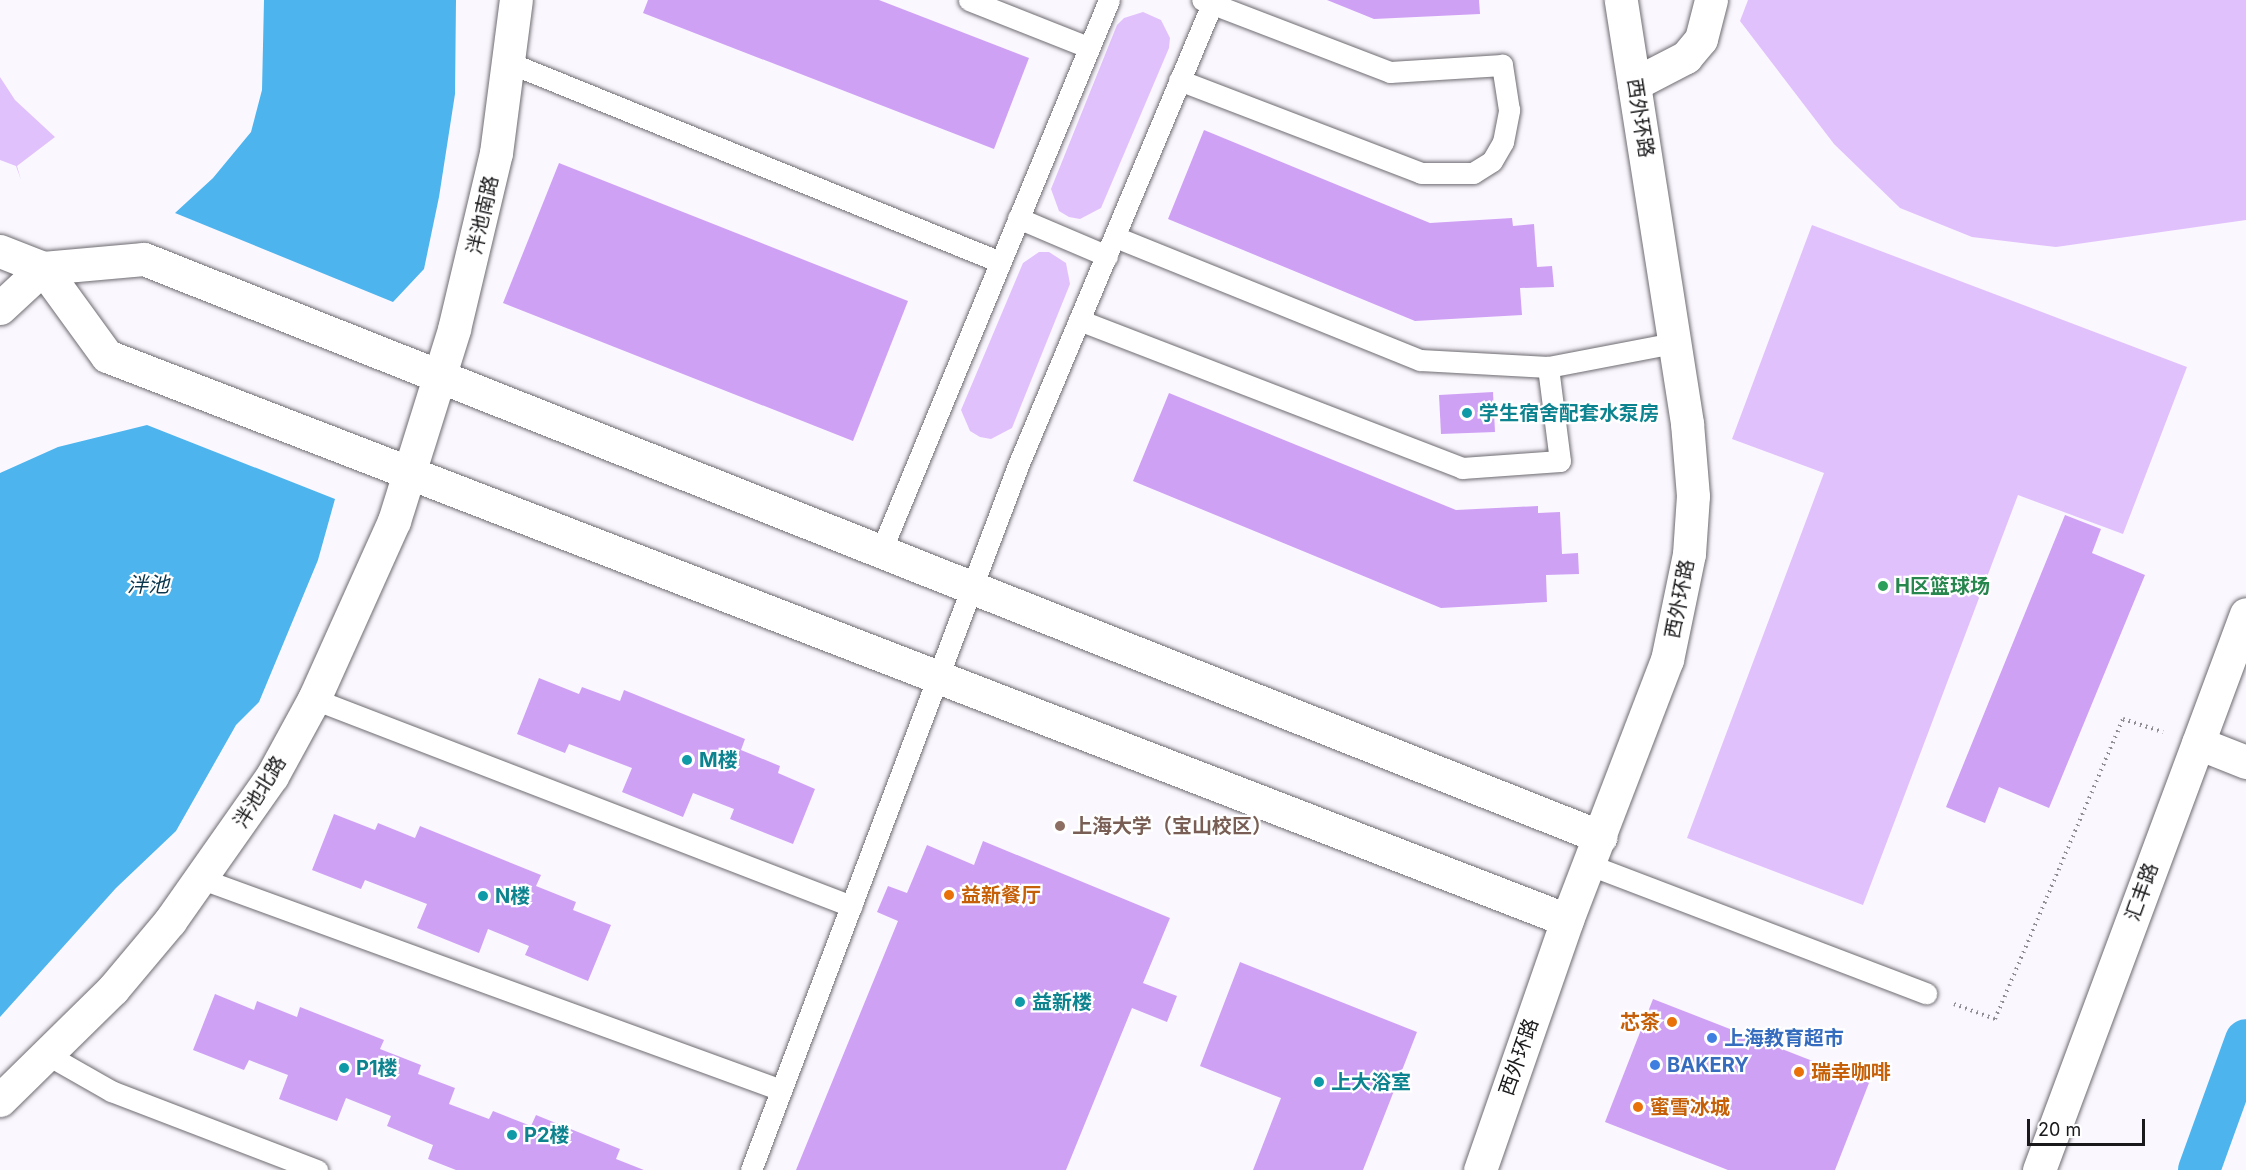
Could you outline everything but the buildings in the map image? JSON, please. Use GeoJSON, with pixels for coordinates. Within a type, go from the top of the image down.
{"type":"FeatureCollection","features":[{"type":"Feature","properties":{"kind":"street","name":"泮池南路"},"geometry":{"type":"LineString","coordinates":[[426,425],[478,242],[510,63],[516,0]]}},
{"type":"Feature","properties":{"kind":"street","name":"西外环路"},"geometry":{"type":"LineString","coordinates":[[1480,1170],[1567,920],[1667,660],[1689,554],[1693,496],[1674,343],[1621,0]]}},
{"type":"Feature","properties":{"kind":"street"},"geometry":{"type":"LineString","coordinates":[[1634,84],[1686,57],[1701,39],[1711,0]]}},
{"type":"Feature","properties":{"kind":"street"},"geometry":{"type":"LineString","coordinates":[[0,251],[43,268],[144,259],[971,587],[1595,851]]}},
{"type":"Feature","properties":{"kind":"street"},"geometry":{"type":"LineString","coordinates":[[0,308],[43,268]]}},
{"type":"Feature","properties":{"kind":"street"},"geometry":{"type":"LineString","coordinates":[[43,268],[107,356],[1567,920]]}},
{"type":"Feature","properties":{"kind":"street","name":"泮池北路"},"geometry":{"type":"LineString","coordinates":[[0,1100],[113,989],[202,879],[272,776],[314,699],[394,521],[426,425]]}},
{"type":"Feature","properties":{"kind":"street","name":"汇丰路"},"geometry":{"type":"LineString","coordinates":[[2039,1170],[2246,614]]}},
{"type":"Feature","properties":{"kind":"street"},"geometry":{"type":"LineString","coordinates":[[2198,743],[2246,762]]}},
{"type":"Feature","properties":{"kind":"lane"},"geometry":{"type":"LineString","coordinates":[[969,0],[1088,47]]}},
{"type":"Feature","properties":{"kind":"lane"},"geometry":{"type":"LineString","coordinates":[[881,551],[1109,0]]}},
{"type":"Feature","properties":{"kind":"lane"},"geometry":{"type":"LineString","coordinates":[[751,1170],[971,587],[1079,320],[1112,247],[1179,80],[1207,2],[1390,72],[1502,65],[1509,110],[1503,142],[1492,161],[1473,173],[1420,173],[1179,80]]}},
{"type":"Feature","properties":{"kind":"lane"},"geometry":{"type":"LineString","coordinates":[[510,63],[1000,262]]}},
{"type":"Feature","properties":{"kind":"lane"},"geometry":{"type":"LineString","coordinates":[[1018,218],[1112,247],[1420,360],[1548,367],[1674,343]]}},
{"type":"Feature","properties":{"kind":"lane"},"geometry":{"type":"LineString","coordinates":[[1079,320],[1462,468],[1560,460],[1548,367]]}},
{"type":"Feature","properties":{"kind":"lane"},"geometry":{"type":"LineString","coordinates":[[314,699],[851,906]]}},
{"type":"Feature","properties":{"kind":"lane"},"geometry":{"type":"LineString","coordinates":[[1595,851],[1926,993]]}},
{"type":"Feature","properties":{"kind":"lane"},"geometry":{"type":"LineString","coordinates":[[202,879],[781,1090]]}},
{"type":"Feature","properties":{"kind":"lane"},"geometry":{"type":"LineString","coordinates":[[48,1055],[111,1091],[317,1170]]}},
{"type":"Feature","properties":{"kind":"path"},"geometry":{"type":"LineString","coordinates":[[1926,993],[1995,1019],[2123,719],[2198,743]]}},
{"type":"Feature","properties":{"kind":"shaded area"},"geometry":{"type":"Polygon","coordinates":[[[1748,0],[2246,0],[2246,220],[2056,247],[1972,237],[1900,208],[1834,144],[1740,21],[1748,0]]]}},
{"type":"Feature","properties":{"kind":"shaded area"},"geometry":{"type":"Polygon","coordinates":[[[1143,12],[1161,20],[1170,38],[1169,48],[1101,208],[1080,219],[1069,217],[1059,211],[1051,189],[1117,25],[1124,18],[1143,12]]]}},
{"type":"Feature","properties":{"kind":"shaded area"},"geometry":{"type":"Polygon","coordinates":[[[0,77],[15,100],[55,137],[17,166],[21,180],[16,166],[0,160],[0,77]]]}},
{"type":"Feature","properties":{"kind":"shaded area","name":"H区篮球场"},"geometry":{"type":"Polygon","coordinates":[[[1812,225],[2187,367],[2123,534],[2018,495],[1863,905],[1687,838],[1824,473],[1732,439],[1812,225]]]}},
{"type":"Feature","properties":{"kind":"shaded area"},"geometry":{"type":"Polygon","coordinates":[[[1039,252],[1049,252],[1066,263],[1070,284],[1012,428],[991,439],[980,437],[970,431],[961,410],[1023,263],[1039,252]]]}},
{"type":"Feature","properties":{"kind":"water"},"geometry":{"type":"Polygon","coordinates":[[[264,0],[456,0],[455,94],[439,197],[424,269],[393,302],[175,213],[213,178],[251,132],[262,90],[264,0]]]}},
{"type":"Feature","properties":{"kind":"water","name":"泮池"},"geometry":{"type":"Polygon","coordinates":[[[147,425],[335,499],[318,560],[259,702],[236,725],[176,831],[116,888],[0,1017],[0,473],[58,447],[147,425]]]}},
{"type":"Feature","properties":{"kind":"waterway"},"geometry":{"type":"LineString","coordinates":[[2199,1170],[2246,1040]]}},
{"type":"Feature","properties":{"kind":"place","name":"学生宿舍配套水泵房"},"geometry":{"type":"Point","coordinates":[1467,413]}},
{"type":"Feature","properties":{"kind":"place","name":"H区篮球场"},"geometry":{"type":"Point","coordinates":[1883,586]}},
{"type":"Feature","properties":{"kind":"place","name":"M楼"},"geometry":{"type":"Point","coordinates":[687,760]}},
{"type":"Feature","properties":{"kind":"place","name":"上海大学（宝山校区）"},"geometry":{"type":"Point","coordinates":[1060,826]}},
{"type":"Feature","properties":{"kind":"place","name":"益新餐厅"},"geometry":{"type":"Point","coordinates":[949,895]}},
{"type":"Feature","properties":{"kind":"place","name":"N楼"},"geometry":{"type":"Point","coordinates":[483,896]}},
{"type":"Feature","properties":{"kind":"place","name":"益新楼"},"geometry":{"type":"Point","coordinates":[1020,1002]}},
{"type":"Feature","properties":{"kind":"place","name":"芯茶"},"geometry":{"type":"Point","coordinates":[1672,1022]}},
{"type":"Feature","properties":{"kind":"place","name":"上海教育超市"},"geometry":{"type":"Point","coordinates":[1712,1038]}},
{"type":"Feature","properties":{"kind":"place","name":"BAKERY"},"geometry":{"type":"Point","coordinates":[1655,1065]}},
{"type":"Feature","properties":{"kind":"place","name":"P1楼"},"geometry":{"type":"Point","coordinates":[344,1068]}},
{"type":"Feature","properties":{"kind":"place","name":"瑞幸咖啡"},"geometry":{"type":"Point","coordinates":[1799,1072]}},
{"type":"Feature","properties":{"kind":"place","name":"上大浴室"},"geometry":{"type":"Point","coordinates":[1319,1082]}},
{"type":"Feature","properties":{"kind":"place","name":"蜜雪冰城"},"geometry":{"type":"Point","coordinates":[1638,1107]}},
{"type":"Feature","properties":{"kind":"place","name":"P2楼"},"geometry":{"type":"Point","coordinates":[512,1135]}}]}
